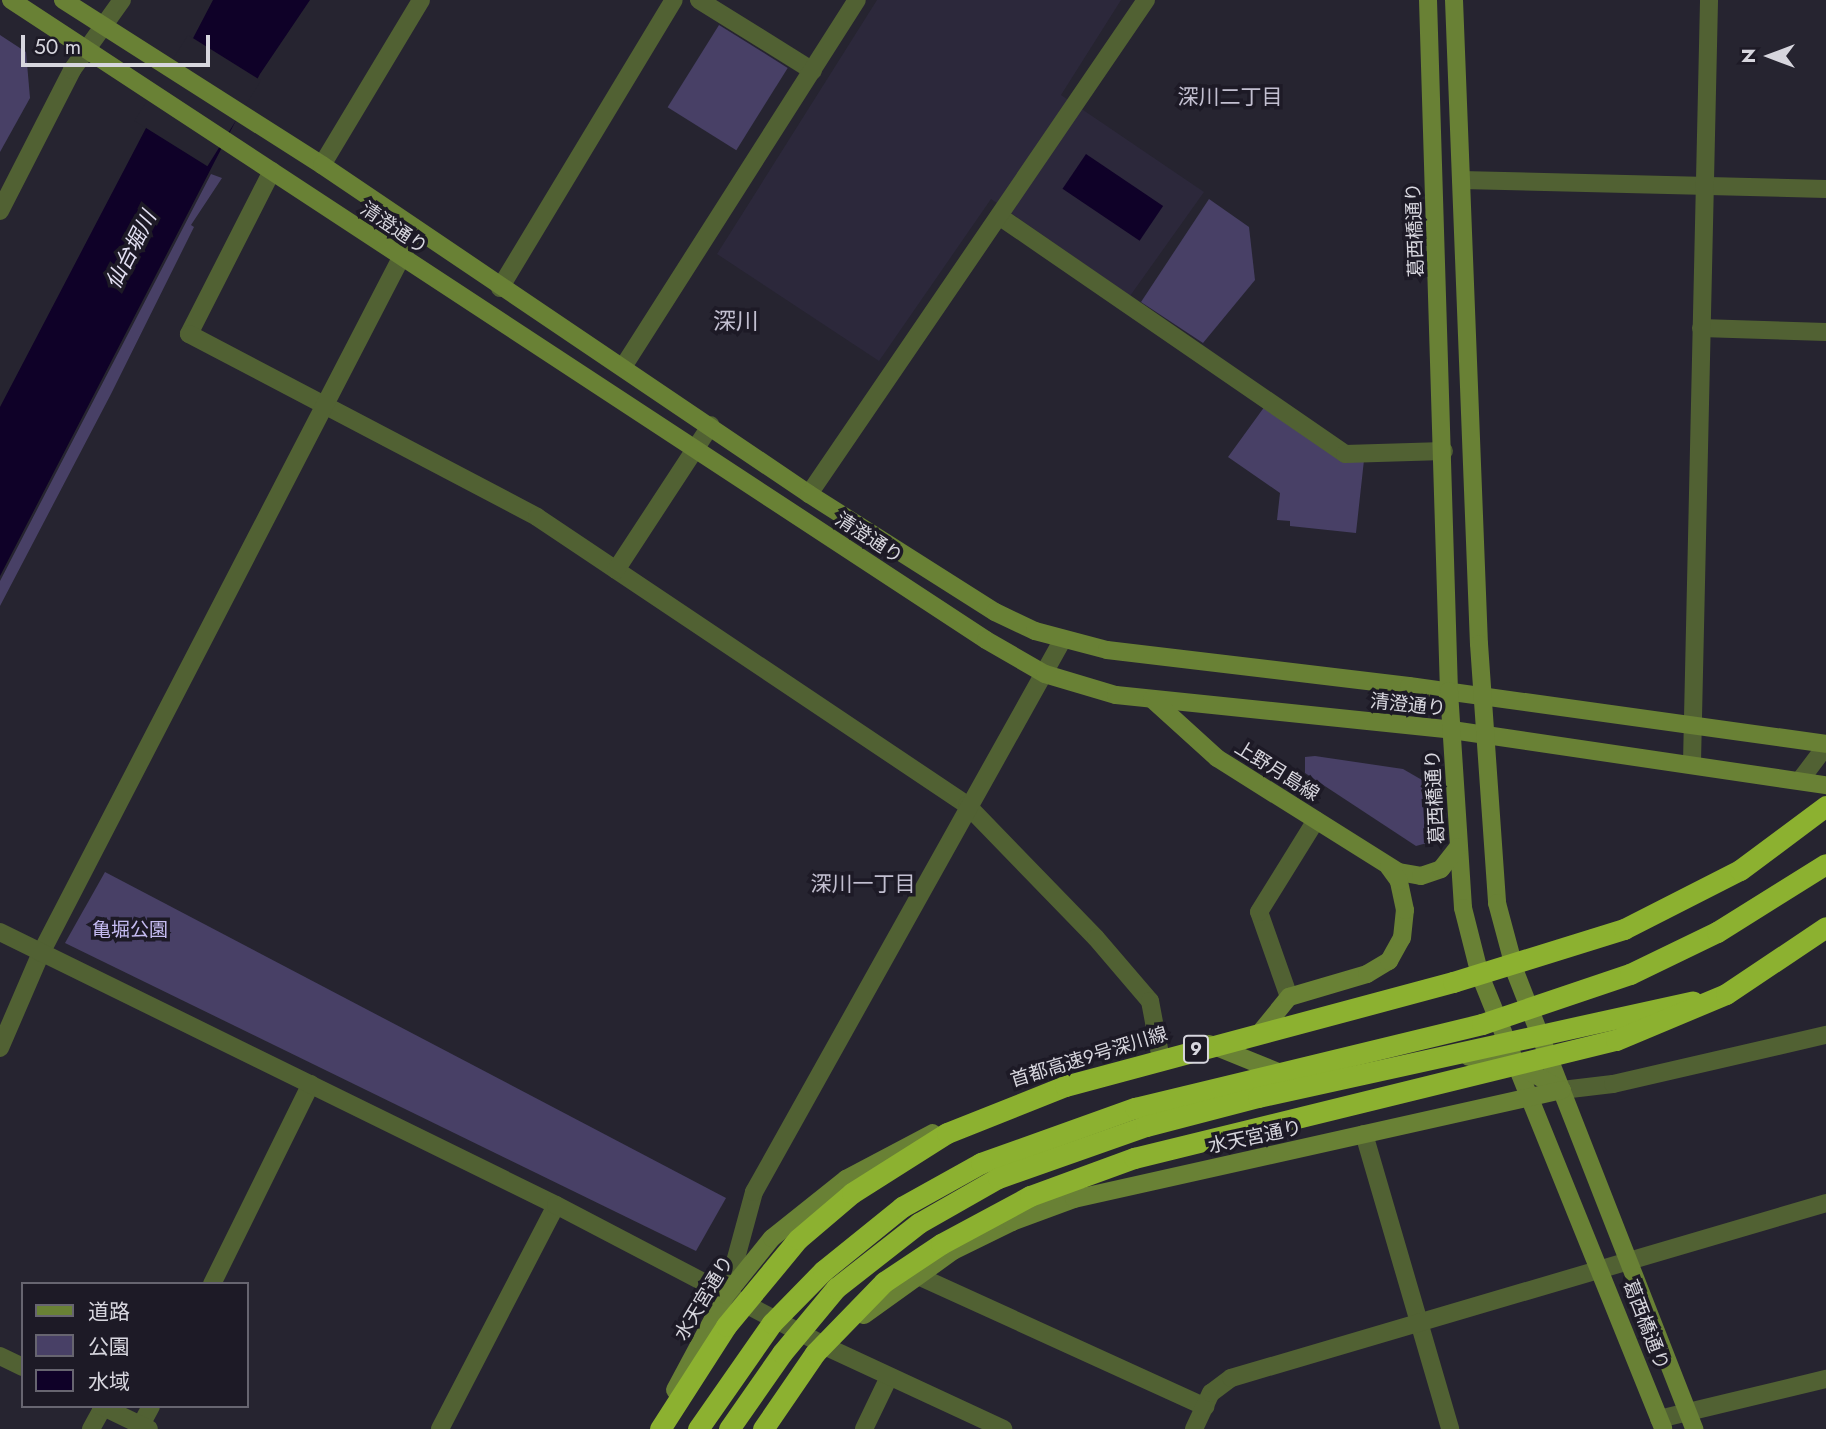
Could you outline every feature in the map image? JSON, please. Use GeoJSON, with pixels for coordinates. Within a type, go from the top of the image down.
{"type":"FeatureCollection","features":[{"type":"Feature","properties":{"kind":"highway","name":"首都高速9号深川線"},"geometry":{"type":"LineString","coordinates":[[658,1429],[726,1326],[798,1239],[852,1193],[947,1133],[1065,1086],[1453,982],[1624,929],[1740,870],[1826,806]]}},
{"type":"Feature","properties":{"kind":"highway"},"geometry":{"type":"LineString","coordinates":[[698,1429],[772,1324],[822,1271],[902,1207],[981,1163],[1135,1108],[1482,1024],[1619,978],[1717,932],[1826,864]]}},
{"type":"Feature","properties":{"kind":"highway"},"geometry":{"type":"LineString","coordinates":[[763,1429],[816,1353],[884,1282],[941,1244],[1030,1196],[1133,1158],[1592,1047],[1664,1023],[1726,994],[1826,927]]}},
{"type":"Feature","properties":{"kind":"highway"},"geometry":{"type":"LineString","coordinates":[[729,1429],[782,1353],[836,1288],[919,1223],[998,1178],[1146,1126],[1258,1097],[1726,994]]}},
{"type":"Feature","properties":{"kind":"main road","name":"清澄通り"},"geometry":{"type":"LineString","coordinates":[[11,0],[986,640],[1045,674],[1116,695],[1452,730],[1692,762],[1826,785]]}},
{"type":"Feature","properties":{"kind":"main road","name":"清澄通り"},"geometry":{"type":"LineString","coordinates":[[63,0],[322,165],[415,231],[710,425],[809,494],[995,612],[1062,641],[1693,724],[1826,745]]}},
{"type":"Feature","properties":{"kind":"main road","name":"葛西橋通り"},"geometry":{"type":"LineString","coordinates":[[1428,0],[1444,451],[1449,691],[1463,908],[1480,975],[1603,1270],[1661,1424]]}},
{"type":"Feature","properties":{"kind":"main road","name":"葛西橋通り"},"geometry":{"type":"LineString","coordinates":[[1454,0],[1482,696],[1497,903],[1517,974],[1691,1421]]}},
{"type":"Feature","properties":{"kind":"main road","name":"上野月島線"},"geometry":{"type":"LineString","coordinates":[[1153,699],[1178,727],[1217,758],[1389,867]]}},
{"type":"Feature","properties":{"kind":"main road"},"geometry":{"type":"LineString","coordinates":[[1389,867],[1408,875],[1429,874],[1441,869],[1458,847]]}},
{"type":"Feature","properties":{"kind":"main road"},"geometry":{"type":"LineString","coordinates":[[1259,1034],[1289,997],[1367,974],[1389,961],[1402,939],[1405,910],[1398,881],[1389,867]]}},
{"type":"Feature","properties":{"kind":"main road","name":"水天宮通り"},"geometry":{"type":"LineString","coordinates":[[658,1429],[726,1295],[772,1238],[872,1164],[966,1116],[1046,1083],[1160,1054],[1259,1034],[1480,975]]}},
{"type":"Feature","properties":{"kind":"main road"},"geometry":{"type":"LineString","coordinates":[[1209,1044],[1276,1073],[1325,1079],[1433,1060],[1487,1055],[1516,1063],[1562,1090]]}},
{"type":"Feature","properties":{"kind":"main road","name":"水天宮通り"},"geometry":{"type":"LineString","coordinates":[[770,1429],[831,1349],[861,1317],[916,1275],[1012,1222],[1074,1199],[1562,1090]]}},
{"type":"Feature","properties":{"kind":"street"},"geometry":{"type":"LineString","coordinates":[[0,211],[86,50],[122,0]]}},
{"type":"Feature","properties":{"kind":"street"},"geometry":{"type":"LineString","coordinates":[[322,165],[421,0]]}},
{"type":"Feature","properties":{"kind":"street"},"geometry":{"type":"LineString","coordinates":[[500,288],[674,0]]}},
{"type":"Feature","properties":{"kind":"street"},"geometry":{"type":"LineString","coordinates":[[699,0],[813,71]]}},
{"type":"Feature","properties":{"kind":"street"},"geometry":{"type":"LineString","coordinates":[[623,368],[857,0]]}},
{"type":"Feature","properties":{"kind":"street"},"geometry":{"type":"LineString","coordinates":[[809,494],[1146,0]]}},
{"type":"Feature","properties":{"kind":"street"},"geometry":{"type":"LineString","coordinates":[[1692,762],[1709,0]]}},
{"type":"Feature","properties":{"kind":"street"},"geometry":{"type":"LineString","coordinates":[[272,171],[189,334],[504,497],[967,805],[1096,938],[1150,1001],[1160,1054]]}},
{"type":"Feature","properties":{"kind":"street"},"geometry":{"type":"LineString","coordinates":[[1461,180],[1826,189]]}},
{"type":"Feature","properties":{"kind":"street"},"geometry":{"type":"LineString","coordinates":[[999,216],[1345,454],[1444,451]]}},
{"type":"Feature","properties":{"kind":"street"},"geometry":{"type":"LineString","coordinates":[[0,1048],[41,953],[399,256],[415,231]]}},
{"type":"Feature","properties":{"kind":"street"},"geometry":{"type":"LineString","coordinates":[[1701,328],[1826,332]]}},
{"type":"Feature","properties":{"kind":"street"},"geometry":{"type":"LineString","coordinates":[[616,570],[710,425]]}},
{"type":"Feature","properties":{"kind":"street"},"geometry":{"type":"LineString","coordinates":[[726,1295],[754,1192],[967,805],[1062,641]]}},
{"type":"Feature","properties":{"kind":"street"},"geometry":{"type":"LineString","coordinates":[[1801,779],[1826,745]]}},
{"type":"Feature","properties":{"kind":"street"},"geometry":{"type":"LineString","coordinates":[[1289,997],[1259,912],[1315,820]]}},
{"type":"Feature","properties":{"kind":"street"},"geometry":{"type":"LineString","coordinates":[[0,932],[556,1205],[831,1349],[1003,1429]]}},
{"type":"Feature","properties":{"kind":"street","name":"水天宮通り"},"geometry":{"type":"LineString","coordinates":[[1562,1090],[1613,1084],[1826,1035]]}},
{"type":"Feature","properties":{"kind":"street"},"geometry":{"type":"LineString","coordinates":[[213,1282],[311,1084]]}},
{"type":"Feature","properties":{"kind":"street"},"geometry":{"type":"LineString","coordinates":[[1364,1134],[1450,1429]]}},
{"type":"Feature","properties":{"kind":"street"},"geometry":{"type":"LineString","coordinates":[[1194,1429],[1219,1383],[1231,1378],[1418,1326],[1826,1203]]}},
{"type":"Feature","properties":{"kind":"street"},"geometry":{"type":"LineString","coordinates":[[440,1429],[556,1205]]}},
{"type":"Feature","properties":{"kind":"street"},"geometry":{"type":"LineString","coordinates":[[916,1275],[1205,1407]]}},
{"type":"Feature","properties":{"kind":"street"},"geometry":{"type":"LineString","coordinates":[[0,1356],[21,1366]]}},
{"type":"Feature","properties":{"kind":"street"},"geometry":{"type":"LineString","coordinates":[[863,1429],[889,1377]]}},
{"type":"Feature","properties":{"kind":"street"},"geometry":{"type":"LineString","coordinates":[[1661,1424],[1691,1421],[1826,1379]]}},
{"type":"Feature","properties":{"kind":"street"},"geometry":{"type":"LineString","coordinates":[[91,1429],[102,1408]]}},
{"type":"Feature","properties":{"kind":"street"},"geometry":{"type":"LineString","coordinates":[[104,1408],[145,1427],[150,1408]]}},
{"type":"Feature","properties":{"kind":"shaded area"},"geometry":{"type":"Polygon","coordinates":[[[877,0],[1121,0],[1061,95],[1204,192],[1130,296],[991,199],[879,361],[717,254],[877,0]]]}},
{"type":"Feature","properties":{"kind":"green space"},"geometry":{"type":"Polygon","coordinates":[[[719,25],[788,68],[736,150],[668,107],[719,25]]]}},
{"type":"Feature","properties":{"kind":"green space"},"geometry":{"type":"Polygon","coordinates":[[[0,35],[26,52],[30,98],[0,152],[0,35]]]}},
{"type":"Feature","properties":{"kind":"green space"},"geometry":{"type":"Polygon","coordinates":[[[211,174],[222,178],[191,225],[194,227],[111,394],[0,606],[0,581],[211,174]]]}},
{"type":"Feature","properties":{"kind":"green space"},"geometry":{"type":"Polygon","coordinates":[[[1209,199],[1249,227],[1255,280],[1203,343],[1141,302],[1209,199]]]}},
{"type":"Feature","properties":{"kind":"green space"},"geometry":{"type":"Polygon","coordinates":[[[1265,406],[1364,460],[1356,533],[1290,526],[1290,521],[1277,520],[1280,493],[1228,457],[1265,406]]]}},
{"type":"Feature","properties":{"kind":"green space"},"geometry":{"type":"Polygon","coordinates":[[[1315,756],[1403,769],[1422,780],[1427,795],[1427,843],[1416,846],[1305,773],[1305,757],[1315,756]]]}},
{"type":"Feature","properties":{"kind":"green space","name":"亀堀公園"},"geometry":{"type":"Polygon","coordinates":[[[105,872],[726,1198],[696,1251],[65,943],[105,872]]]}},
{"type":"Feature","properties":{"kind":"water","name":"仙台堀川"},"geometry":{"type":"Polygon","coordinates":[[[213,0],[310,0],[260,74],[0,576],[0,407],[213,0]]]}},
{"type":"Feature","properties":{"kind":"water"},"geometry":{"type":"Polygon","coordinates":[[[1086,154],[1163,206],[1140,241],[1063,189],[1086,154]]]}},
{"type":"Feature","properties":{"kind":"pier"},"geometry":{"type":"Polygon","coordinates":[[[188,35],[261,81],[207,166],[134,121],[188,35]]]}},
{"type":"Feature","properties":{"kind":"district","name":"深川二丁目"},"geometry":{"type":"Point","coordinates":[1230,97]}},
{"type":"Feature","properties":{"kind":"district","name":"深川"},"geometry":{"type":"Point","coordinates":[736,321]}},
{"type":"Feature","properties":{"kind":"district","name":"深川一丁目"},"geometry":{"type":"Point","coordinates":[863,884]}}]}
